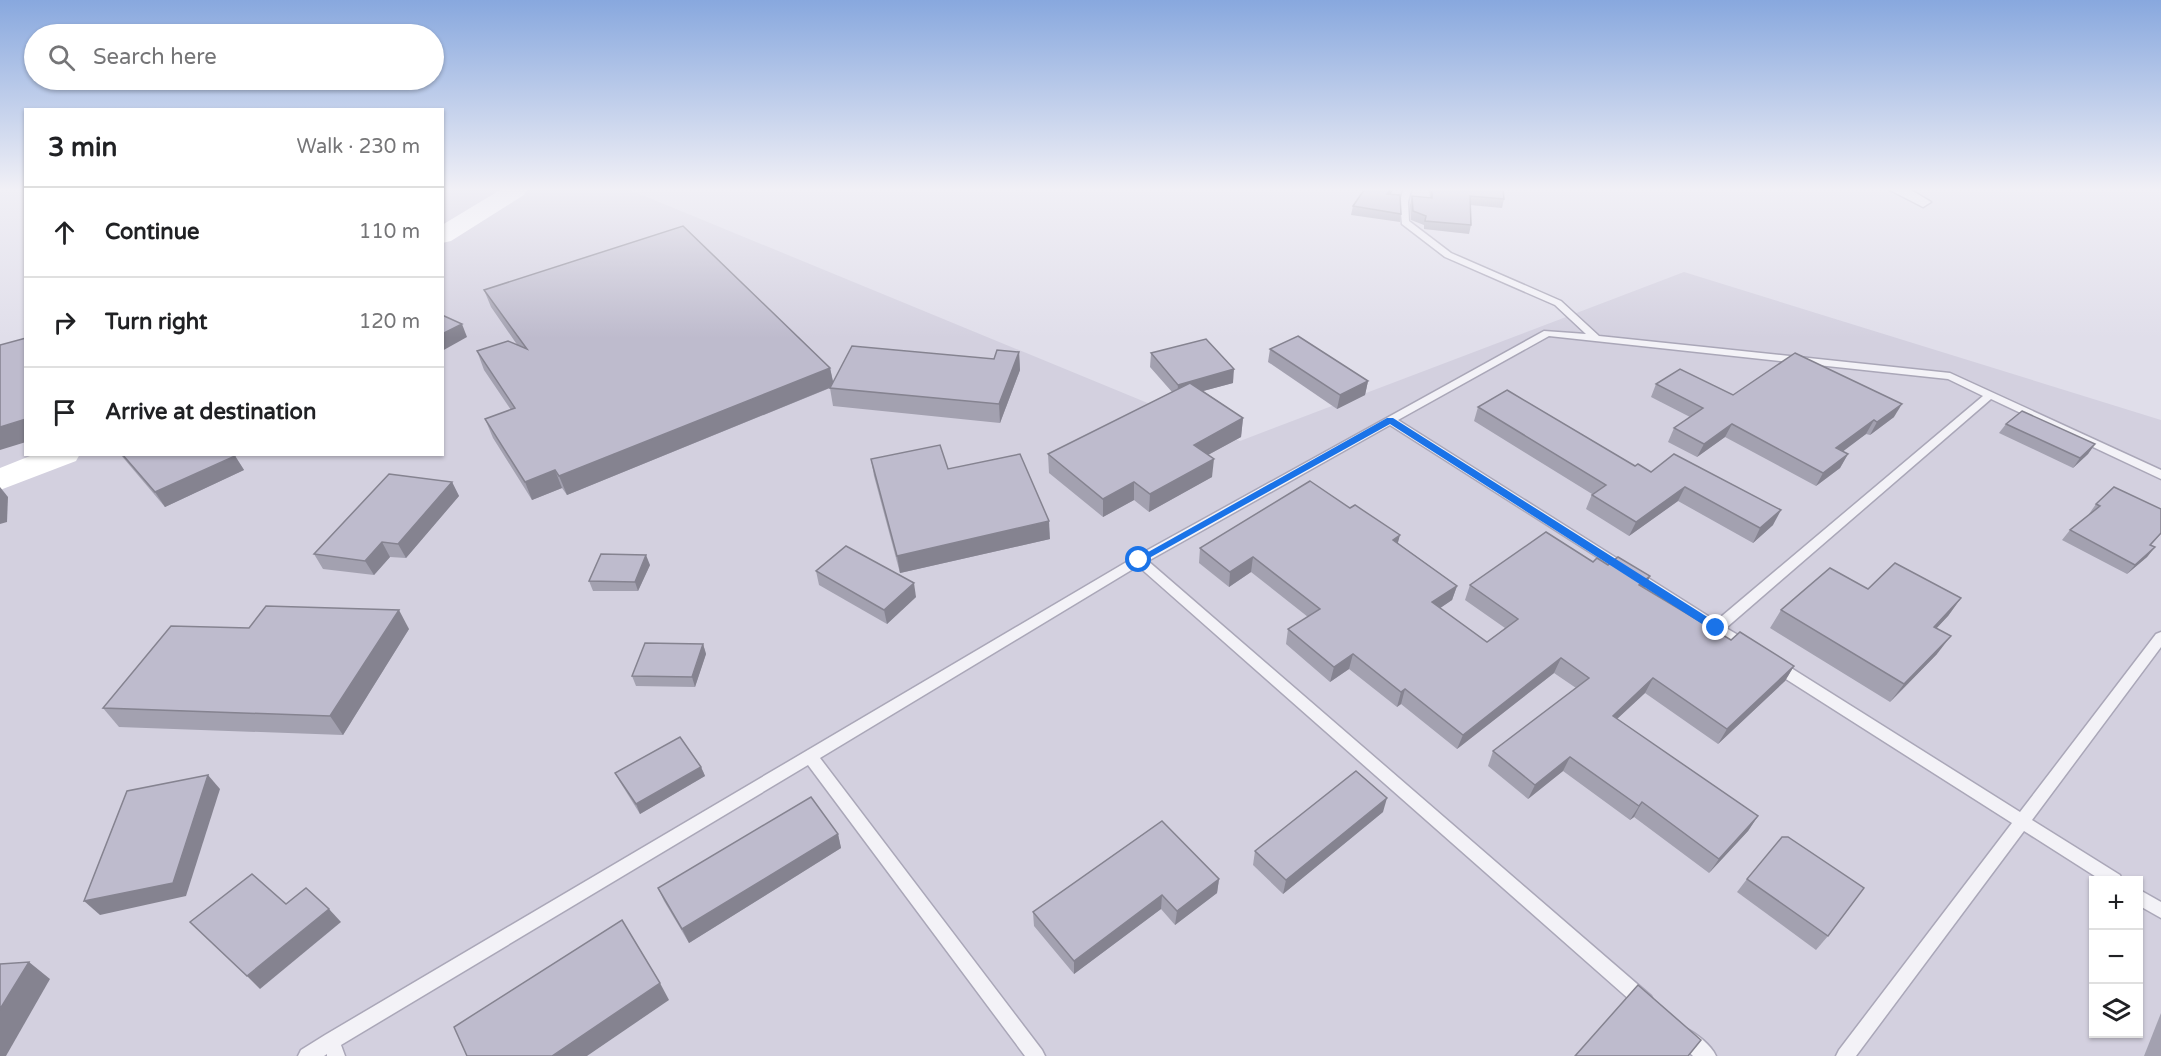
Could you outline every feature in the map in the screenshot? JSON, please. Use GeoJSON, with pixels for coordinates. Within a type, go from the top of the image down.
{"type":"FeatureCollection","features":[{"type":"Feature","properties":{"kind":"street"},"geometry":{"type":"LineString","coordinates":[[0,480],[60,456]]}},
{"type":"Feature","properties":{"kind":"lane"},"geometry":{"type":"LineString","coordinates":[[1428,239],[1448,255],[1558,303],[1596,338]]}},
{"type":"Feature","properties":{"kind":"lane"},"geometry":{"type":"LineString","coordinates":[[307,1056],[334,1049],[810,756],[1139,560],[1547,333],[1950,376],[2161,475]]}},
{"type":"Feature","properties":{"kind":"lane"},"geometry":{"type":"LineString","coordinates":[[1716,628],[1990,395]]}},
{"type":"Feature","properties":{"kind":"lane"},"geometry":{"type":"LineString","coordinates":[[1390,420],[2108,876]]}},
{"type":"Feature","properties":{"kind":"lane"},"geometry":{"type":"LineString","coordinates":[[1139,560],[1653,1009]]}},
{"type":"Feature","properties":{"kind":"lane"},"geometry":{"type":"LineString","coordinates":[[1845,1056],[2161,637]]}},
{"type":"Feature","properties":{"kind":"lane"},"geometry":{"type":"LineString","coordinates":[[810,756],[1036,1056]]}},
{"type":"Feature","properties":{"kind":"lane"},"geometry":{"type":"LineString","coordinates":[[2143,899],[2161,911]]}},
{"type":"Feature","properties":{"kind":"lane"},"geometry":{"type":"LineString","coordinates":[[1671,1024],[1707,1056]]}},
{"type":"Feature","properties":{"kind":"shaded area"},"geometry":{"type":"Polygon","coordinates":[[[444,239],[750,239],[1240,441],[1684,272],[2161,420],[2161,1056],[0,1056],[0,378],[24,366],[24,456],[444,456],[444,239]]]}},
{"type":"Feature","properties":{"kind":"building"},"geometry":{"type":"Polygon","coordinates":[[[642,239],[697,239],[830,368],[559,476],[555,470],[525,482],[485,419],[515,408],[477,351],[508,341],[527,349],[484,290],[642,239]]]}},
{"type":"Feature","properties":{"kind":"building"},"geometry":{"type":"Polygon","coordinates":[[[444,316],[462,324],[444,333],[444,316]]]}},
{"type":"Feature","properties":{"kind":"building"},"geometry":{"type":"Polygon","coordinates":[[[1298,336],[1368,381],[1340,395],[1270,349],[1298,336]]]}},
{"type":"Feature","properties":{"kind":"building"},"geometry":{"type":"Polygon","coordinates":[[[24,339],[24,420],[0,427],[0,345],[24,339]]]}},
{"type":"Feature","properties":{"kind":"building"},"geometry":{"type":"Polygon","coordinates":[[[1206,339],[1234,369],[1178,385],[1151,353],[1206,339]]]}},
{"type":"Feature","properties":{"kind":"building"},"geometry":{"type":"Polygon","coordinates":[[[852,346],[994,359],[997,350],[1019,352],[999,404],[830,388],[852,346]]]}},
{"type":"Feature","properties":{"kind":"building"},"geometry":{"type":"Polygon","coordinates":[[[1795,353],[1902,404],[1877,422],[1874,420],[1836,448],[1848,454],[1823,473],[1732,424],[1704,444],[1674,428],[1703,408],[1656,384],[1680,369],[1733,395],[1795,353]]]}},
{"type":"Feature","properties":{"kind":"building"},"geometry":{"type":"Polygon","coordinates":[[[1190,383],[1243,418],[1194,445],[1214,459],[1150,494],[1134,482],[1103,499],[1048,454],[1190,383]]]}},
{"type":"Feature","properties":{"kind":"building"},"geometry":{"type":"Polygon","coordinates":[[[1507,390],[1635,466],[1638,464],[1651,472],[1674,454],[1781,510],[1760,528],[1685,487],[1636,522],[1592,495],[1606,485],[1478,407],[1507,390]]]}},
{"type":"Feature","properties":{"kind":"building"},"geometry":{"type":"Polygon","coordinates":[[[2022,411],[2095,444],[2080,458],[2006,424],[2022,411]]]}},
{"type":"Feature","properties":{"kind":"building"},"geometry":{"type":"Polygon","coordinates":[[[940,445],[948,469],[1020,454],[1049,521],[897,556],[871,459],[940,445]]]}},
{"type":"Feature","properties":{"kind":"building"},"geometry":{"type":"Polygon","coordinates":[[[124,456],[235,456],[155,492],[124,456]]]}},
{"type":"Feature","properties":{"kind":"building"},"geometry":{"type":"Polygon","coordinates":[[[389,474],[452,482],[398,544],[382,542],[365,561],[314,554],[389,474]]]}},
{"type":"Feature","properties":{"kind":"building"},"geometry":{"type":"Polygon","coordinates":[[[1310,481],[1350,508],[1355,505],[1400,535],[1393,540],[1457,586],[1432,602],[1487,642],[1518,619],[1470,585],[1546,532],[1593,562],[1597,558],[1608,565],[1618,557],[1650,576],[1639,585],[1731,640],[1740,632],[1794,666],[1727,729],[1653,678],[1613,716],[1758,816],[1719,859],[1642,802],[1639,806],[1570,757],[1535,785],[1493,751],[1589,678],[1561,658],[1463,735],[1405,689],[1401,692],[1353,654],[1334,667],[1288,629],[1320,609],[1253,557],[1230,572],[1200,548],[1310,481]]]}},
{"type":"Feature","properties":{"kind":"building"},"geometry":{"type":"Polygon","coordinates":[[[2114,487],[2161,509],[2161,533],[2150,545],[2155,547],[2135,565],[2070,530],[2100,506],[2096,504],[2114,487]]]}},
{"type":"Feature","properties":{"kind":"building"},"geometry":{"type":"Polygon","coordinates":[[[846,546],[914,583],[884,610],[816,571],[846,546]]]}},
{"type":"Feature","properties":{"kind":"building"},"geometry":{"type":"Polygon","coordinates":[[[601,554],[646,555],[635,582],[589,581],[601,554]]]}},
{"type":"Feature","properties":{"kind":"building"},"geometry":{"type":"Polygon","coordinates":[[[1895,563],[1961,598],[1934,627],[1951,636],[1904,684],[1781,610],[1830,568],[1868,589],[1895,563]]]}},
{"type":"Feature","properties":{"kind":"building"},"geometry":{"type":"Polygon","coordinates":[[[266,606],[399,610],[330,716],[103,708],[171,626],[249,628],[266,606]]]}},
{"type":"Feature","properties":{"kind":"building"},"geometry":{"type":"Polygon","coordinates":[[[645,643],[703,644],[692,677],[632,676],[645,643]]]}},
{"type":"Feature","properties":{"kind":"building"},"geometry":{"type":"Polygon","coordinates":[[[680,737],[701,767],[636,804],[615,773],[680,737]]]}},
{"type":"Feature","properties":{"kind":"building"},"geometry":{"type":"Polygon","coordinates":[[[1356,771],[1387,798],[1286,880],[1255,851],[1356,771]]]}},
{"type":"Feature","properties":{"kind":"building"},"geometry":{"type":"Polygon","coordinates":[[[208,775],[173,883],[84,901],[127,791],[208,775]]]}},
{"type":"Feature","properties":{"kind":"building"},"geometry":{"type":"Polygon","coordinates":[[[811,797],[838,834],[682,929],[658,888],[811,797]]]}},
{"type":"Feature","properties":{"kind":"building"},"geometry":{"type":"Polygon","coordinates":[[[1162,821],[1219,879],[1177,911],[1162,895],[1074,961],[1033,912],[1162,821]]]}},
{"type":"Feature","properties":{"kind":"building"},"geometry":{"type":"Polygon","coordinates":[[[1782,837],[1788,837],[1864,888],[1828,936],[1747,879],[1782,837]]]}},
{"type":"Feature","properties":{"kind":"building"},"geometry":{"type":"Polygon","coordinates":[[[252,874],[286,904],[306,888],[329,909],[247,976],[190,922],[252,874]]]}},
{"type":"Feature","properties":{"kind":"building"},"geometry":{"type":"Polygon","coordinates":[[[622,920],[660,983],[552,1056],[467,1056],[454,1027],[622,920]]]}},
{"type":"Feature","properties":{"kind":"building"},"geometry":{"type":"Polygon","coordinates":[[[29,962],[0,1009],[0,964],[29,962]]]}},
{"type":"Feature","properties":{"kind":"building"},"geometry":{"type":"Polygon","coordinates":[[[1638,985],[1701,1040],[1688,1056],[1575,1056],[1638,985]]]}},
{"type":"Feature","properties":{"kind":"route"},"geometry":{"type":"LineString","coordinates":[[1139,560],[1390,420],[1716,628]]}}]}
